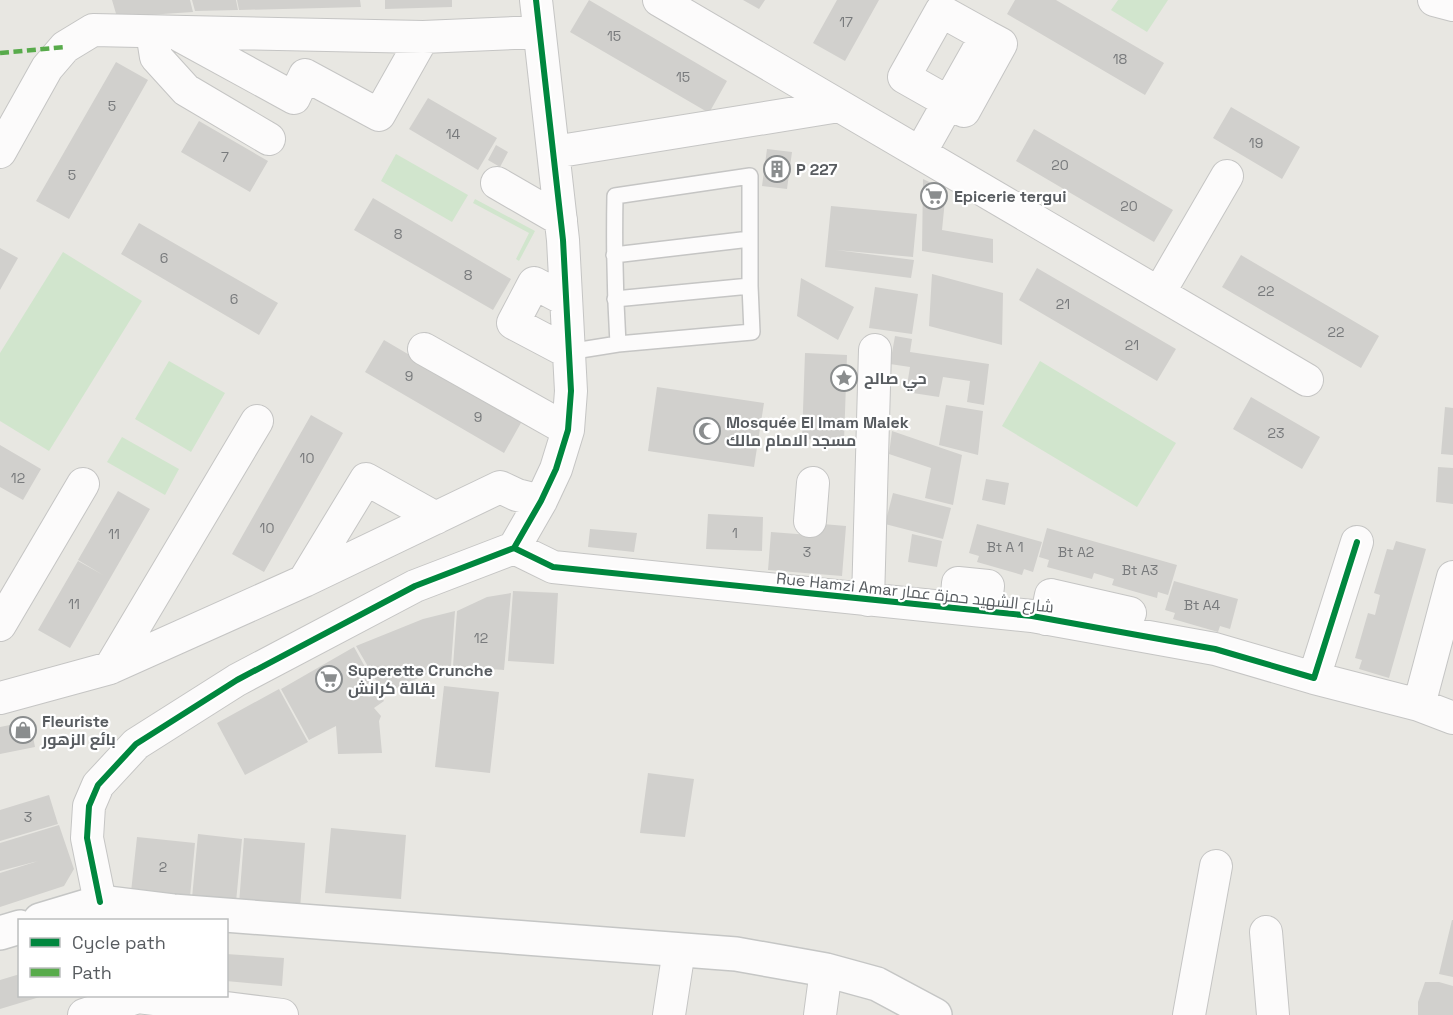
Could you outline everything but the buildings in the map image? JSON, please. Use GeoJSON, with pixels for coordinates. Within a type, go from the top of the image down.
{"type":"FeatureCollection","features":[{"type":"Feature","properties":{"kind":"main road"},"geometry":{"type":"LineString","coordinates":[[52,919],[115,909],[173,911],[736,954],[826,970],[877,984],[935,1015]]}},
{"type":"Feature","properties":{"kind":"main road"},"geometry":{"type":"LineString","coordinates":[[0,933],[18,928]]}},
{"type":"Feature","properties":{"kind":"street"},"geometry":{"type":"LineString","coordinates":[[115,909],[87,838],[89,806],[98,785],[135,744],[237,680],[347,621],[415,586],[514,548],[556,469],[567,430],[571,391],[561,220],[536,0]]}},
{"type":"Feature","properties":{"kind":"street"},"geometry":{"type":"LineString","coordinates":[[659,0],[1307,380]]}},
{"type":"Feature","properties":{"kind":"street"},"geometry":{"type":"LineString","coordinates":[[1434,0],[1453,5]]}},
{"type":"Feature","properties":{"kind":"street"},"geometry":{"type":"LineString","coordinates":[[920,153],[949,103],[986,36],[941,11],[904,77],[949,103]]}},
{"type":"Feature","properties":{"kind":"street"},"geometry":{"type":"LineString","coordinates":[[0,152],[46,68],[65,47],[93,30],[423,37],[538,32]]}},
{"type":"Feature","properties":{"kind":"street"},"geometry":{"type":"LineString","coordinates":[[163,32],[294,98],[305,75],[379,115],[423,37]]}},
{"type":"Feature","properties":{"kind":"street"},"geometry":{"type":"LineString","coordinates":[[163,32],[156,57],[186,90],[269,139]]}},
{"type":"Feature","properties":{"kind":"street"},"geometry":{"type":"LineString","coordinates":[[554,152],[839,106]]}},
{"type":"Feature","properties":{"kind":"street"},"geometry":{"type":"LineString","coordinates":[[1159,293],[1227,176]]}},
{"type":"Feature","properties":{"kind":"street"},"geometry":{"type":"LineString","coordinates":[[497,183],[561,220]]}},
{"type":"Feature","properties":{"kind":"street"},"geometry":{"type":"LineString","coordinates":[[566,300],[534,283],[513,323],[568,352]]}},
{"type":"Feature","properties":{"kind":"street"},"geometry":{"type":"LineString","coordinates":[[424,349],[567,430]]}},
{"type":"Feature","properties":{"kind":"street"},"geometry":{"type":"LineString","coordinates":[[868,600],[875,350]]}},
{"type":"Feature","properties":{"kind":"street"},"geometry":{"type":"LineString","coordinates":[[110,668],[257,421]]}},
{"type":"Feature","properties":{"kind":"street"},"geometry":{"type":"LineString","coordinates":[[304,581],[366,479],[436,518]]}},
{"type":"Feature","properties":{"kind":"street"},"geometry":{"type":"LineString","coordinates":[[810,520],[813,483]]}},
{"type":"Feature","properties":{"kind":"street"},"geometry":{"type":"LineString","coordinates":[[0,625],[83,484]]}},
{"type":"Feature","properties":{"kind":"street"},"geometry":{"type":"LineString","coordinates":[[0,699],[110,668],[304,581],[500,487],[517,495],[541,501]]}},
{"type":"Feature","properties":{"kind":"street"},"geometry":{"type":"LineString","coordinates":[[1314,678],[1357,542]]}},
{"type":"Feature","properties":{"kind":"street","name":"Rue Hamzi Amar شارع الشهيد حمزة عمار"},"geometry":{"type":"LineString","coordinates":[[514,548],[554,567],[805,583],[868,600],[1046,619],[1215,649],[1419,705],[1453,718]]}},
{"type":"Feature","properties":{"kind":"street"},"geometry":{"type":"LineString","coordinates":[[1419,705],[1453,577]]}},
{"type":"Feature","properties":{"kind":"street"},"geometry":{"type":"LineString","coordinates":[[1189,1015],[1216,866]]}},
{"type":"Feature","properties":{"kind":"street"},"geometry":{"type":"LineString","coordinates":[[1266,932],[1273,1015]]}},
{"type":"Feature","properties":{"kind":"street"},"geometry":{"type":"LineString","coordinates":[[669,1015],[679,950]]}},
{"type":"Feature","properties":{"kind":"street"},"geometry":{"type":"LineString","coordinates":[[824,1013],[826,970]]}},
{"type":"Feature","properties":{"kind":"street"},"geometry":{"type":"LineString","coordinates":[[84,1015],[138,1002],[282,1015]]}},
{"type":"Feature","properties":{"kind":"lane"},"geometry":{"type":"LineString","coordinates":[[568,352],[618,344],[752,332],[750,176],[615,196],[615,299],[618,344]]}},
{"type":"Feature","properties":{"kind":"lane"},"geometry":{"type":"LineString","coordinates":[[615,255],[750,239]]}},
{"type":"Feature","properties":{"kind":"lane"},"geometry":{"type":"LineString","coordinates":[[615,299],[750,286]]}},
{"type":"Feature","properties":{"kind":"green space"},"geometry":{"type":"Polygon","coordinates":[[[1118,0],[1168,0],[1147,32],[1111,10],[1118,0]]]}},
{"type":"Feature","properties":{"kind":"green space"},"geometry":{"type":"Polygon","coordinates":[[[396,154],[468,195],[452,222],[381,181],[396,154]]]}},
{"type":"Feature","properties":{"kind":"green space"},"geometry":{"type":"Polygon","coordinates":[[[475,199],[535,231],[519,261],[516,259],[529,233],[473,203],[475,199]]]}},
{"type":"Feature","properties":{"kind":"green space"},"geometry":{"type":"Polygon","coordinates":[[[63,252],[142,301],[49,451],[0,421],[0,353],[63,252]]]}},
{"type":"Feature","properties":{"kind":"green space"},"geometry":{"type":"Polygon","coordinates":[[[169,361],[225,393],[191,452],[135,419],[169,361]]]}},
{"type":"Feature","properties":{"kind":"green space"},"geometry":{"type":"Polygon","coordinates":[[[1040,361],[1176,443],[1137,507],[1002,426],[1040,361]]]}},
{"type":"Feature","properties":{"kind":"green space"},"geometry":{"type":"Polygon","coordinates":[[[122,437],[179,469],[165,495],[107,462],[122,437]]]}},
{"type":"Feature","properties":{"kind":"marked path"},"geometry":{"type":"LineString","coordinates":[[0,53],[65,47]]}},
{"type":"Feature","properties":{"kind":"cycle path"},"geometry":{"type":"LineString","coordinates":[[100,902],[87,838],[89,806],[98,785],[136,744],[237,680],[415,586],[514,548],[541,501],[556,469],[568,430],[571,391],[563,240],[536,0]]}},
{"type":"Feature","properties":{"kind":"cycle path"},"geometry":{"type":"LineString","coordinates":[[514,548],[553,567],[1032,616],[1215,649],[1314,678],[1357,542]]}},
{"type":"Feature","properties":{"kind":"place","name":"P 227"},"geometry":{"type":"Point","coordinates":[777,169]}},
{"type":"Feature","properties":{"kind":"place","name":"Epicerie tergui"},"geometry":{"type":"Point","coordinates":[934,196]}},
{"type":"Feature","properties":{"kind":"place","name":"حي صالح"},"geometry":{"type":"Point","coordinates":[844,378]}},
{"type":"Feature","properties":{"kind":"place","name":"Mosquée El Imam Malek مسجد الامام مالك"},"geometry":{"type":"Point","coordinates":[707,431]}},
{"type":"Feature","properties":{"kind":"place","name":"Superette Crunche بقالة كرانش"},"geometry":{"type":"Point","coordinates":[329,679]}},
{"type":"Feature","properties":{"kind":"place","name":"Fleuriste بائع الزهور"},"geometry":{"type":"Point","coordinates":[23,730]}}]}
